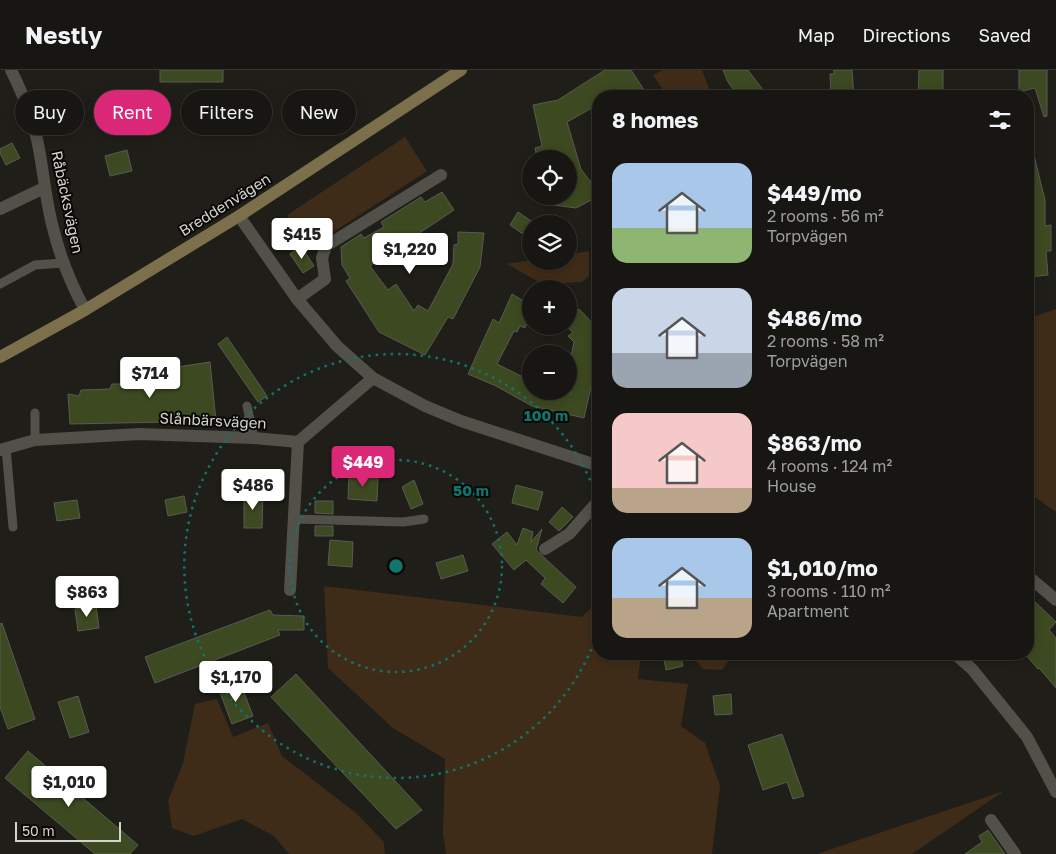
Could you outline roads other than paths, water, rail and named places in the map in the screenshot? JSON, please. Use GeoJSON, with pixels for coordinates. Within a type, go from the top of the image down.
{"type":"FeatureCollection","features":[{"type":"Feature","properties":{"kind":"street","name":"Råbäcksvägen"},"geometry":{"type":"LineString","coordinates":[[11,70],[22,92],[39,148],[44,188],[63,263],[85,310]]}},
{"type":"Feature","properties":{"kind":"street","name":"Breddenvägen"},"geometry":{"type":"LineString","coordinates":[[0,357],[85,310],[239,216],[461,70]]}},
{"type":"Feature","properties":{"kind":"street"},"geometry":{"type":"LineString","coordinates":[[297,299],[325,279],[322,258],[326,246],[441,175]]}},
{"type":"Feature","properties":{"kind":"street"},"geometry":{"type":"LineString","coordinates":[[0,209],[44,188]]}},
{"type":"Feature","properties":{"kind":"street"},"geometry":{"type":"LineString","coordinates":[[239,216],[297,299],[337,346],[373,378],[425,406],[452,417],[592,464]]}},
{"type":"Feature","properties":{"kind":"street"},"geometry":{"type":"LineString","coordinates":[[290,590],[298,442],[373,378]]}},
{"type":"Feature","properties":{"kind":"street","name":"Slånbärsvägen"},"geometry":{"type":"LineString","coordinates":[[3,449],[35,440],[139,434],[254,438],[298,442]]}},
{"type":"Feature","properties":{"kind":"street"},"geometry":{"type":"LineString","coordinates":[[545,548],[569,534],[592,508]]}},
{"type":"Feature","properties":{"kind":"street"},"geometry":{"type":"LineString","coordinates":[[1034,581],[1056,600]]}},
{"type":"Feature","properties":{"kind":"street"},"geometry":{"type":"LineString","coordinates":[[962,660],[972,669],[1027,737],[1056,792]]}},
{"type":"Feature","properties":{"kind":"street"},"geometry":{"type":"LineString","coordinates":[[991,820],[1015,854]]}},
{"type":"Feature","properties":{"kind":"lane"},"geometry":{"type":"LineString","coordinates":[[0,284],[35,265],[63,263]]}},
{"type":"Feature","properties":{"kind":"lane"},"geometry":{"type":"LineString","coordinates":[[247,406],[254,438]]}},
{"type":"Feature","properties":{"kind":"lane"},"geometry":{"type":"LineString","coordinates":[[35,413],[35,440]]}},
{"type":"Feature","properties":{"kind":"lane"},"geometry":{"type":"LineString","coordinates":[[3,449],[13,527]]}},
{"type":"Feature","properties":{"kind":"lane"},"geometry":{"type":"LineString","coordinates":[[294,519],[403,522],[424,519]]}}]}
